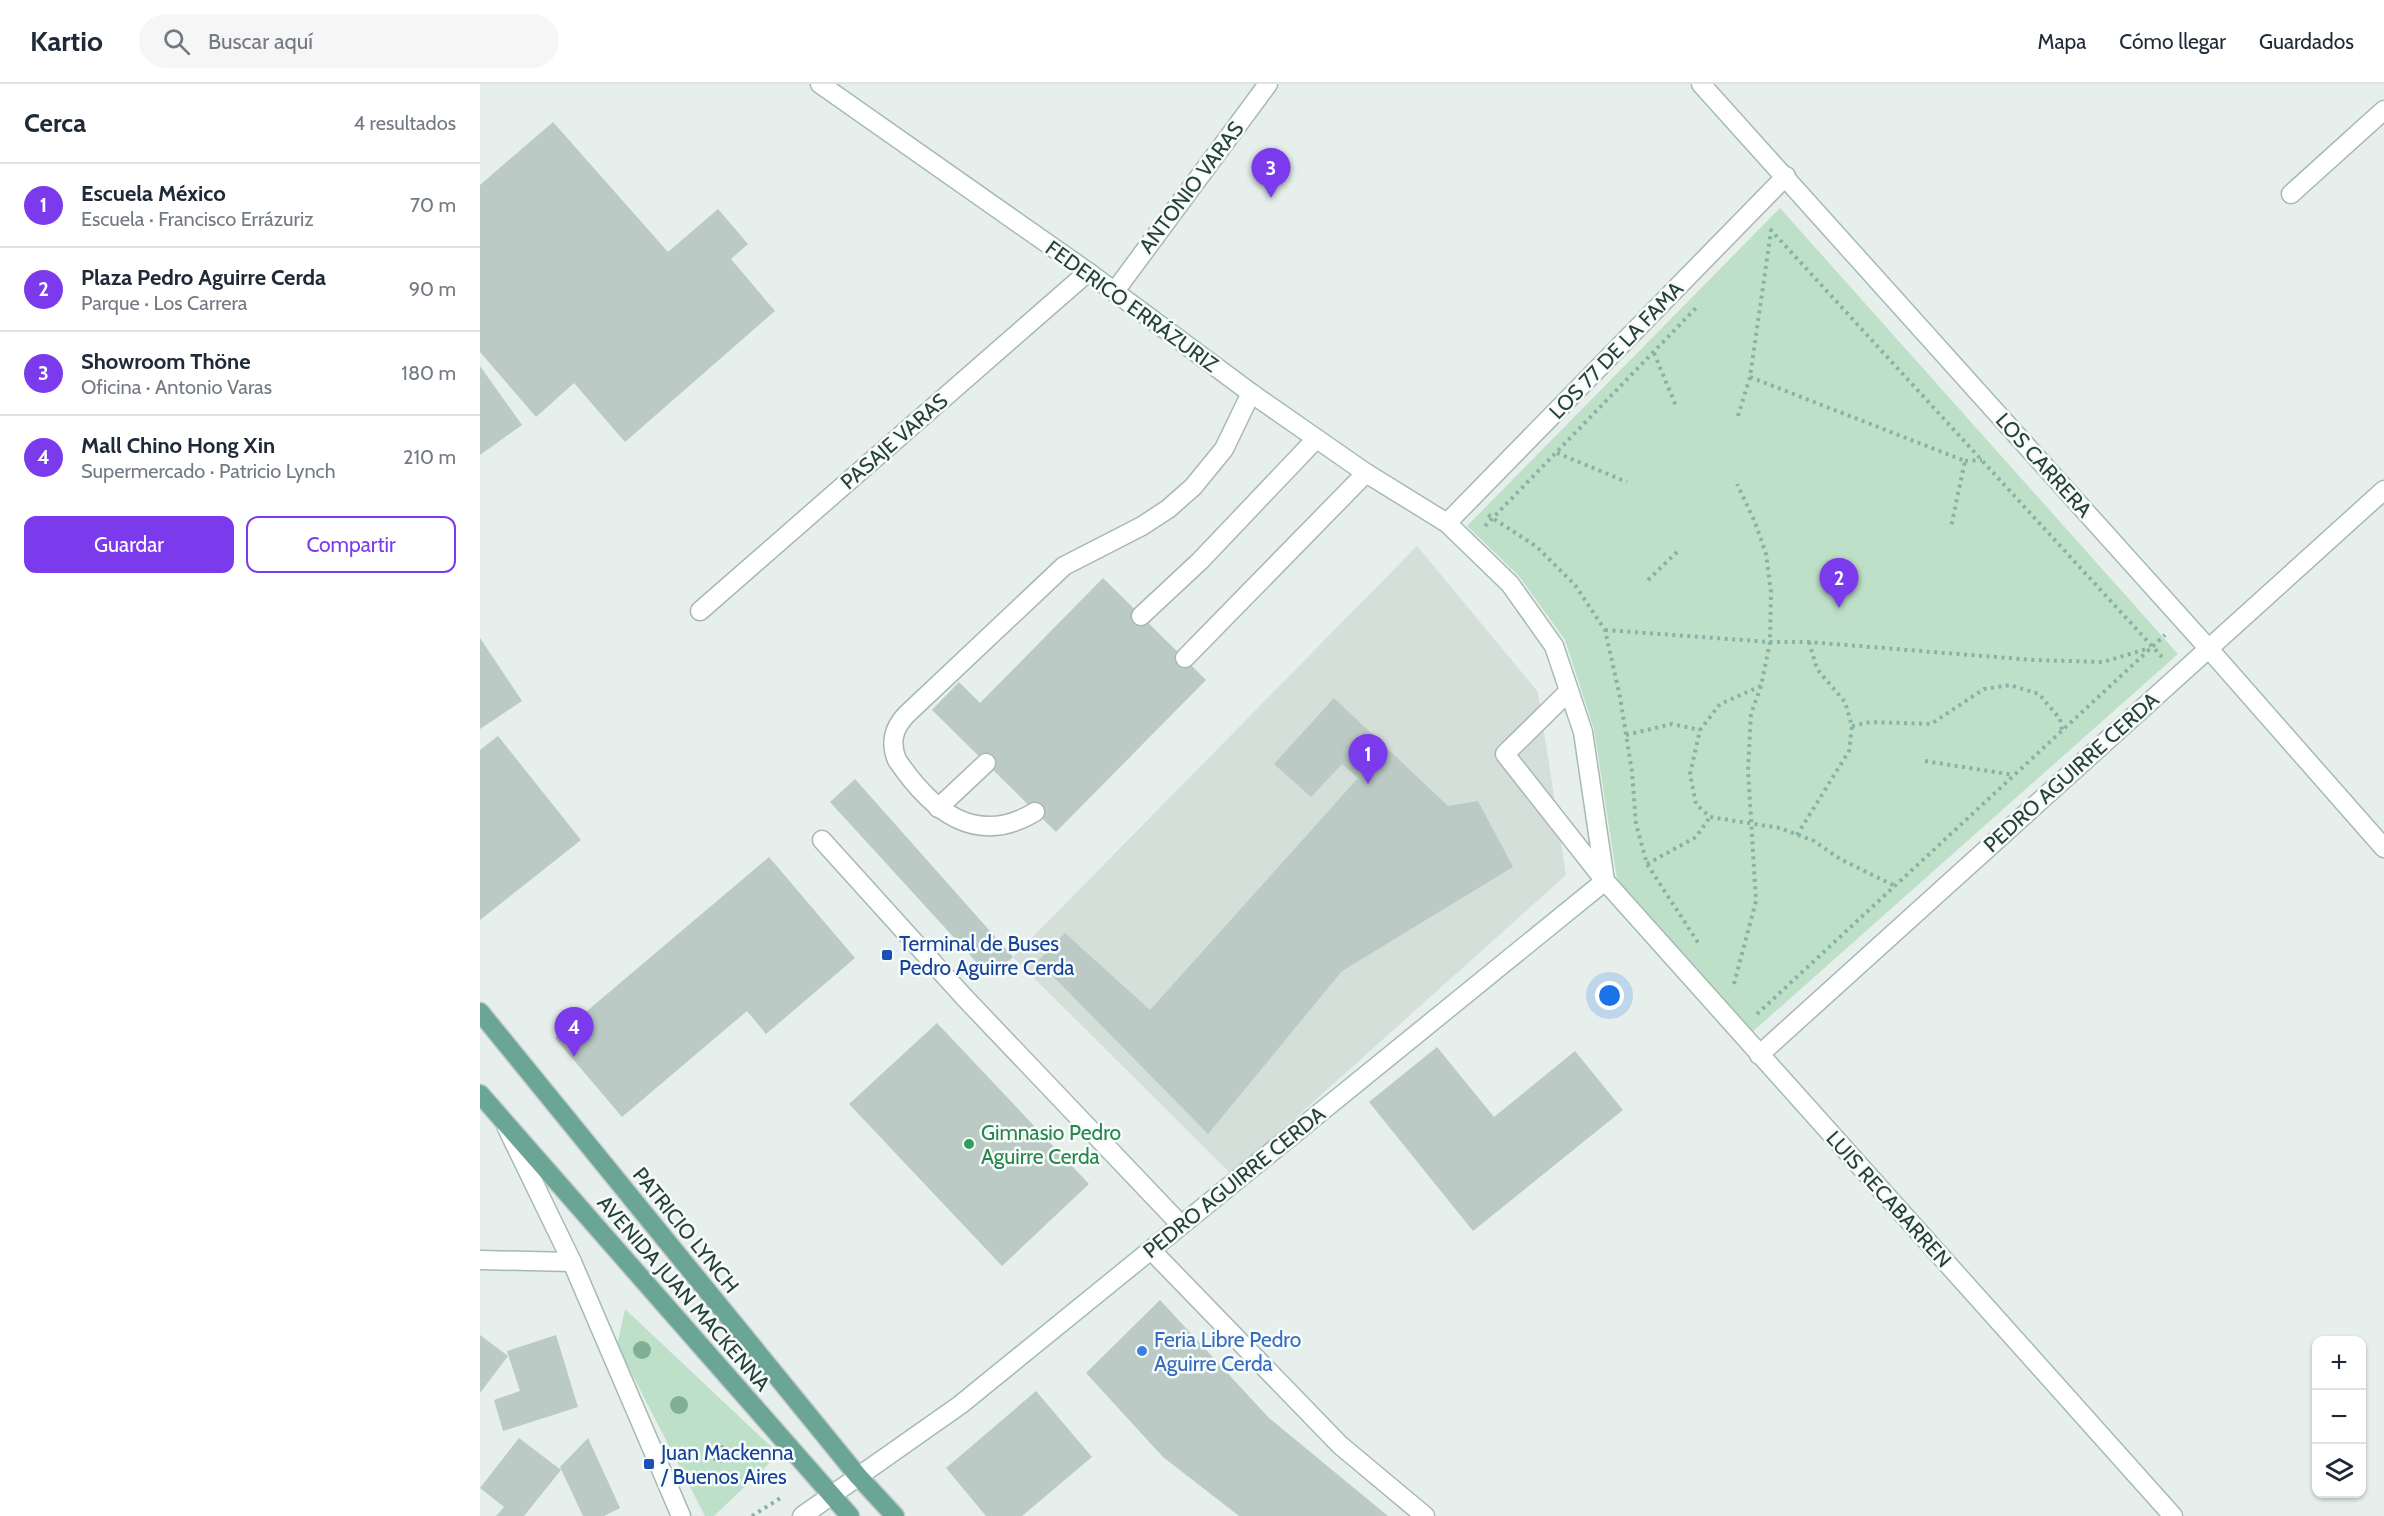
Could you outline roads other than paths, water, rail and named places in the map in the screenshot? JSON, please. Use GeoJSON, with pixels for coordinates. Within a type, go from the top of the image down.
{"type":"FeatureCollection","features":[{"type":"Feature","properties":{"kind":"main road","name":"PATRICIO LYNCH"},"geometry":{"type":"LineString","coordinates":[[480,1012],[858,1476],[895,1516]]}},
{"type":"Feature","properties":{"kind":"main road","name":"AVENIDA JUAN MACKENNA"},"geometry":{"type":"LineString","coordinates":[[480,1094],[839,1509]]}},
{"type":"Feature","properties":{"kind":"street","name":"FEDERICO ERRÁZURIZ"},"geometry":{"type":"LineString","coordinates":[[820,84],[1115,291],[1316,439],[1447,524],[1509,584],[1554,646],[1583,732],[1605,881]]}},
{"type":"Feature","properties":{"kind":"street","name":"ANTONIO VARAS"},"geometry":{"type":"LineString","coordinates":[[1115,291],[1268,84]]}},
{"type":"Feature","properties":{"kind":"street","name":"LOS CARRERA"},"geometry":{"type":"LineString","coordinates":[[1701,84],[2209,649],[2384,848]]}},
{"type":"Feature","properties":{"kind":"street"},"geometry":{"type":"LineString","coordinates":[[2291,194],[2384,110]]}},
{"type":"Feature","properties":{"kind":"street","name":"LOS 77 DE LA FAMA"},"geometry":{"type":"LineString","coordinates":[[1447,524],[1786,176]]}},
{"type":"Feature","properties":{"kind":"street","name":"PASAJE VARAS"},"geometry":{"type":"LineString","coordinates":[[700,610],[1088,272]]}},
{"type":"Feature","properties":{"kind":"street"},"geometry":{"type":"LineString","coordinates":[[1035,812],[1010,824],[979,827],[951,817],[938,808],[897,760],[893,742],[894,732],[899,723],[1064,566],[1142,526],[1168,509],[1193,487],[1224,449],[1251,393]]}},
{"type":"Feature","properties":{"kind":"street"},"geometry":{"type":"LineString","coordinates":[[1141,616],[1200,561],[1316,439]]}},
{"type":"Feature","properties":{"kind":"street"},"geometry":{"type":"LineString","coordinates":[[1185,658],[1366,473]]}},
{"type":"Feature","properties":{"kind":"street","name":"PEDRO AGUIRRE CERDA"},"geometry":{"type":"LineString","coordinates":[[1759,1054],[2384,490]]}},
{"type":"Feature","properties":{"kind":"street","name":"LUIS RECABARREN"},"geometry":{"type":"LineString","coordinates":[[1569,691],[1505,754],[1605,881],[2173,1516]]}},
{"type":"Feature","properties":{"kind":"street"},"geometry":{"type":"LineString","coordinates":[[938,808],[986,763]]}},
{"type":"Feature","properties":{"kind":"street"},"geometry":{"type":"LineString","coordinates":[[822,840],[964,997],[1181,1225]]}},
{"type":"Feature","properties":{"kind":"street","name":"PEDRO AGUIRRE CERDA"},"geometry":{"type":"LineString","coordinates":[[802,1516],[839,1509],[858,1476],[960,1405],[1605,881]]}},
{"type":"Feature","properties":{"kind":"street","name":"AVENIDA JUAN MACKENNA"},"geometry":{"type":"LineString","coordinates":[[503,1121],[573,1262],[681,1516]]}},
{"type":"Feature","properties":{"kind":"street"},"geometry":{"type":"LineString","coordinates":[[1151,1250],[1340,1445],[1425,1516]]}},
{"type":"Feature","properties":{"kind":"street"},"geometry":{"type":"LineString","coordinates":[[480,1274],[488,1260],[573,1262]]}},
{"type":"Feature","properties":{"kind":"place","name":"Showroom Thöne"},"geometry":{"type":"Point","coordinates":[1271,198]}},
{"type":"Feature","properties":{"kind":"place","name":"Plaza Pedro Aguirre Cerda"},"geometry":{"type":"Point","coordinates":[1839,608]}},
{"type":"Feature","properties":{"kind":"place","name":"Escuela México"},"geometry":{"type":"Point","coordinates":[1368,784]}},
{"type":"Feature","properties":{"kind":"place","name":"Terminal de Buses Pedro Aguirre Cerda"},"geometry":{"type":"Point","coordinates":[887,955]}},
{"type":"Feature","properties":{"kind":"place","name":"Mall Chino Hong Xin"},"geometry":{"type":"Point","coordinates":[574,1057]}},
{"type":"Feature","properties":{"kind":"place","name":"Gimnasio Pedro Aguirre Cerda"},"geometry":{"type":"Point","coordinates":[969,1144]}},
{"type":"Feature","properties":{"kind":"place","name":"Feria Libre Pedro Aguirre Cerda"},"geometry":{"type":"Point","coordinates":[1142,1351]}},
{"type":"Feature","properties":{"kind":"place","name":"Juan Mackenna / Buenos Aires"},"geometry":{"type":"Point","coordinates":[649,1464]}}]}
